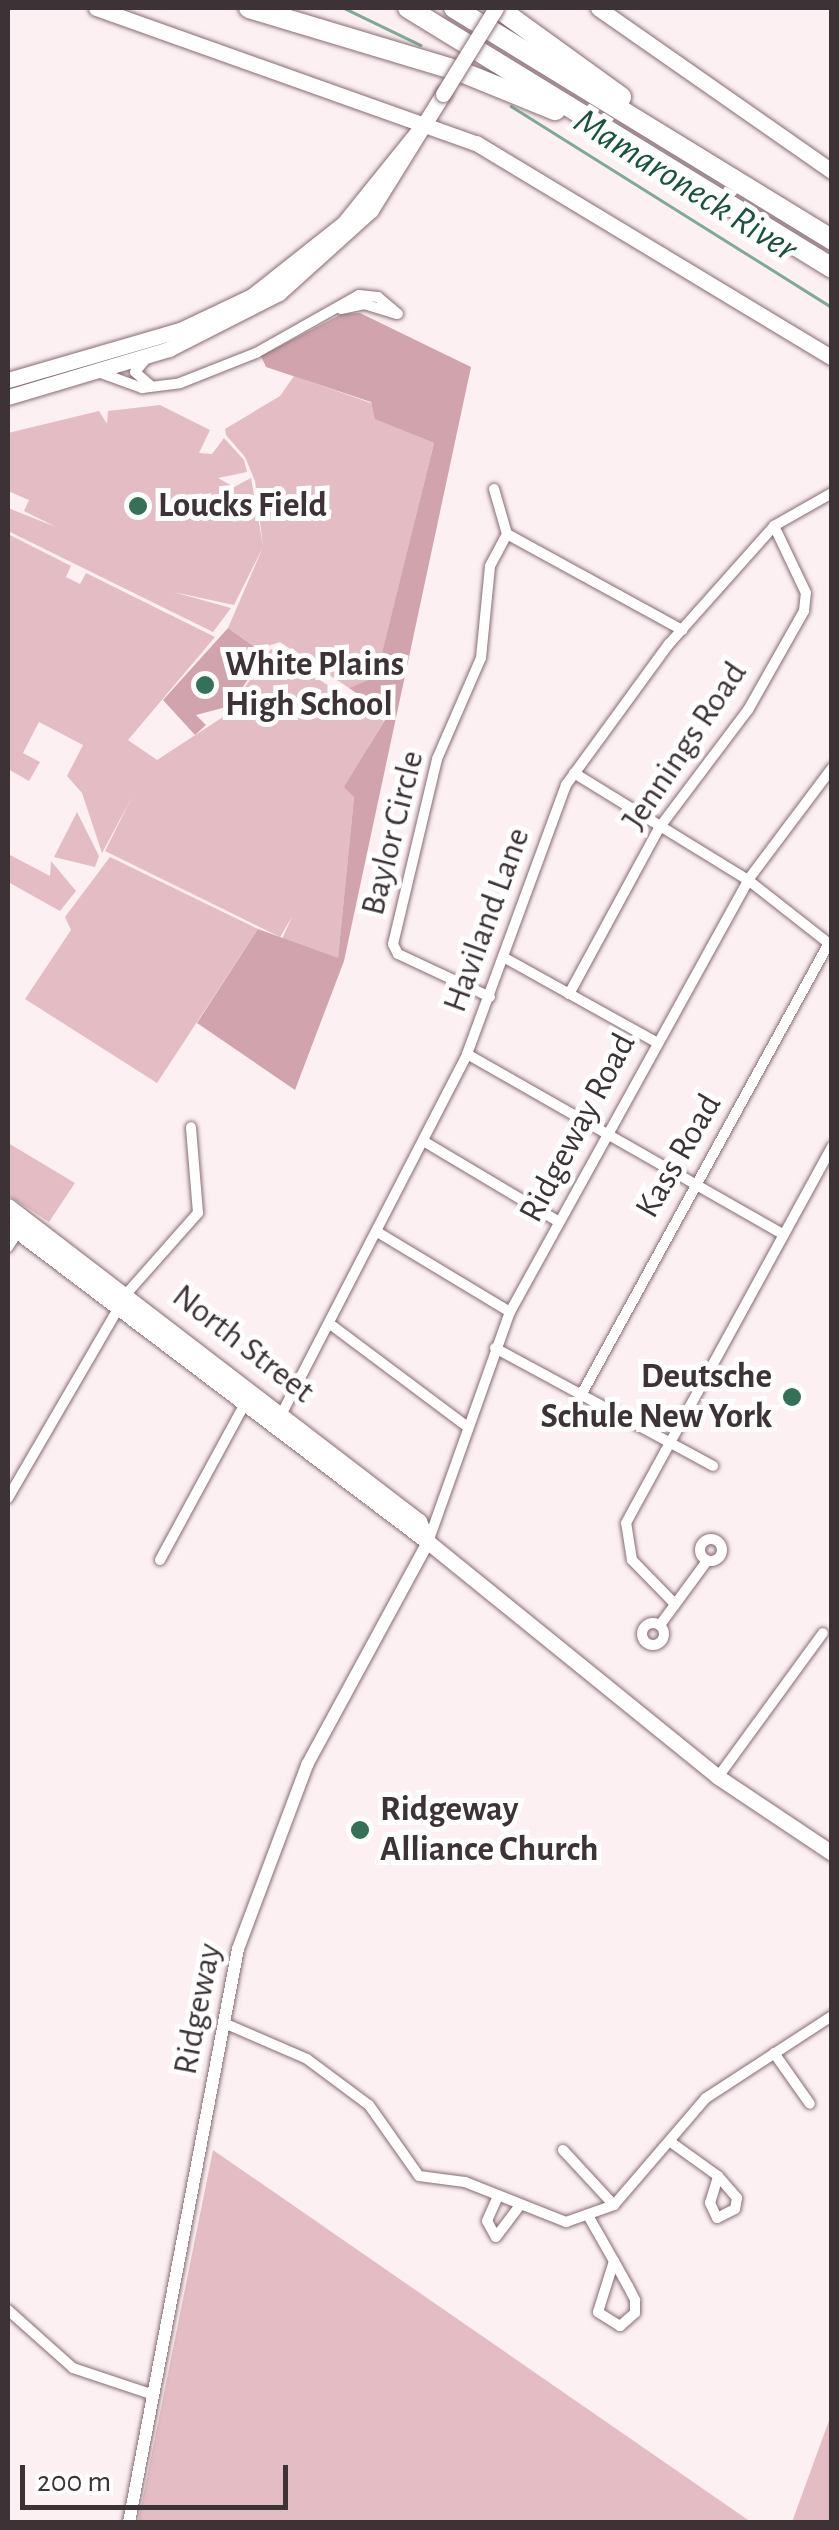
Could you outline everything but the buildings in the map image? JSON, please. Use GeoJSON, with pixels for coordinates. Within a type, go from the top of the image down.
{"type":"FeatureCollection","features":[{"type":"Feature","properties":{"kind":"highway"},"geometry":{"type":"LineString","coordinates":[[249,8],[495,84],[676,172]]}},
{"type":"Feature","properties":{"kind":"highway"},"geometry":{"type":"LineString","coordinates":[[408,8],[832,268]]}},
{"type":"Feature","properties":{"kind":"highway"},"geometry":{"type":"LineString","coordinates":[[454,8],[832,240]]}},
{"type":"Feature","properties":{"kind":"highway"},"geometry":{"type":"LineString","coordinates":[[498,8],[692,155]]}},
{"type":"Feature","properties":{"kind":"main road"},"geometry":{"type":"LineString","coordinates":[[96,8],[390,108],[506,158],[832,358]]}},
{"type":"Feature","properties":{"kind":"main road"},"geometry":{"type":"LineString","coordinates":[[8,397],[153,355],[241,316],[331,251],[387,190],[498,8]]}},
{"type":"Feature","properties":{"kind":"main road"},"geometry":{"type":"LineString","coordinates":[[598,8],[832,170]]}},
{"type":"Feature","properties":{"kind":"main road"},"geometry":{"type":"LineString","coordinates":[[390,108],[406,140]]}},
{"type":"Feature","properties":{"kind":"main road"},"geometry":{"type":"LineString","coordinates":[[8,380],[180,330],[252,296],[343,224],[406,140],[426,122]]}},
{"type":"Feature","properties":{"kind":"main road","name":"North Street"},"geometry":{"type":"LineString","coordinates":[[8,1206],[18,1225],[124,1298],[718,1778],[832,1853]]}},
{"type":"Feature","properties":{"kind":"street"},"geometry":{"type":"LineString","coordinates":[[806,155],[832,155]]}},
{"type":"Feature","properties":{"kind":"street"},"geometry":{"type":"LineString","coordinates":[[94,372],[152,386],[214,370],[338,310],[372,295],[398,314],[364,304],[338,310]]}},
{"type":"Feature","properties":{"kind":"street"},"geometry":{"type":"LineString","coordinates":[[152,386],[134,368],[153,355]]}},
{"type":"Feature","properties":{"kind":"street"},"geometry":{"type":"LineString","coordinates":[[494,489],[508,534],[682,630]]}},
{"type":"Feature","properties":{"kind":"street","name":"Haviland Lane"},"geometry":{"type":"LineString","coordinates":[[278,1420],[426,1142],[467,1054],[574,773],[682,630],[774,526],[832,493]]}},
{"type":"Feature","properties":{"kind":"street","name":"Jennings Road"},"geometry":{"type":"LineString","coordinates":[[569,994],[662,824],[748,710],[804,610],[806,593],[774,526]]}},
{"type":"Feature","properties":{"kind":"street","name":"Baylor Circle"},"geometry":{"type":"LineString","coordinates":[[490,998],[398,954],[393,944],[437,759],[480,658],[490,566],[508,534]]}},
{"type":"Feature","properties":{"kind":"street","name":"Ridgeway Road"},"geometry":{"type":"LineString","coordinates":[[428,1542],[465,1424],[510,1312],[748,880],[832,768]]}},
{"type":"Feature","properties":{"kind":"street"},"geometry":{"type":"LineString","coordinates":[[574,773],[748,880],[830,944]]}},
{"type":"Feature","properties":{"kind":"street","name":"Kass Road"},"geometry":{"type":"LineString","coordinates":[[580,1398],[696,1181],[830,944]]}},
{"type":"Feature","properties":{"kind":"street"},"geometry":{"type":"LineString","coordinates":[[505,958],[656,1042]]}},
{"type":"Feature","properties":{"kind":"street"},"geometry":{"type":"LineString","coordinates":[[467,1054],[609,1130],[783,1234]]}},
{"type":"Feature","properties":{"kind":"street"},"geometry":{"type":"LineString","coordinates":[[8,1498],[124,1298],[198,1212],[191,1126]]}},
{"type":"Feature","properties":{"kind":"street"},"geometry":{"type":"LineString","coordinates":[[426,1142],[559,1222]]}},
{"type":"Feature","properties":{"kind":"street"},"geometry":{"type":"LineString","coordinates":[[674,1602],[644,1576],[624,1541],[636,1496],[832,1147]]}},
{"type":"Feature","properties":{"kind":"street"},"geometry":{"type":"LineString","coordinates":[[8,1247],[18,1225]]}},
{"type":"Feature","properties":{"kind":"street"},"geometry":{"type":"LineString","coordinates":[[379,1233],[510,1312]]}},
{"type":"Feature","properties":{"kind":"street"},"geometry":{"type":"LineString","coordinates":[[330,1324],[465,1424]]}},
{"type":"Feature","properties":{"kind":"street"},"geometry":{"type":"LineString","coordinates":[[495,1348],[580,1398],[713,1466]]}},
{"type":"Feature","properties":{"kind":"street"},"geometry":{"type":"LineString","coordinates":[[160,1560],[248,1397]]}},
{"type":"Feature","properties":{"kind":"street","name":"Ridgeway"},"geometry":{"type":"LineString","coordinates":[[129,2522],[238,1949],[292,1800],[428,1542]]}},
{"type":"Feature","properties":{"kind":"street"},"geometry":{"type":"LineString","coordinates":[[660,1625],[708,1561]]}},
{"type":"Feature","properties":{"kind":"street"},"geometry":{"type":"LineString","coordinates":[[718,1778],[822,1633]]}},
{"type":"Feature","properties":{"kind":"street"},"geometry":{"type":"LineString","coordinates":[[224,2022],[307,2059],[368,2105],[403,2154],[427,2174],[498,2196],[550,2220],[590,2219],[614,2204],[672,2143],[706,2098],[832,2016]]}},
{"type":"Feature","properties":{"kind":"street"},"geometry":{"type":"LineString","coordinates":[[774,2053],[810,2104]]}},
{"type":"Feature","properties":{"kind":"street"},"geometry":{"type":"LineString","coordinates":[[672,2143],[718,2176]]}},
{"type":"Feature","properties":{"kind":"street"},"geometry":{"type":"LineString","coordinates":[[563,2150],[614,2204]]}},
{"type":"Feature","properties":{"kind":"street"},"geometry":{"type":"LineString","coordinates":[[498,2196],[487,2221],[496,2237],[519,2207]]}},
{"type":"Feature","properties":{"kind":"street"},"geometry":{"type":"LineString","coordinates":[[590,2219],[614,2261],[635,2300],[635,2313],[620,2326],[598,2312],[614,2261]]}},
{"type":"Feature","properties":{"kind":"street"},"geometry":{"type":"LineString","coordinates":[[8,2310],[73,2368],[151,2394]]}},
{"type":"Feature","properties":{"kind":"shaded area"},"geometry":{"type":"Polygon","coordinates":[[[360,313],[471,367],[344,961],[295,1090],[197,1023],[258,929],[338,958],[354,797],[344,787],[388,715],[349,688],[376,677],[434,443],[375,419],[371,402],[266,367],[261,356],[342,314],[360,313]]]}},
{"type":"Feature","properties":{"kind":"shaded area"},"geometry":{"type":"Polygon","coordinates":[[[294,376],[371,403],[376,419],[434,443],[376,678],[349,688],[280,642],[258,649],[228,628],[263,547],[234,605],[173,592],[231,608],[213,632],[8,531],[8,508],[56,527],[24,511],[29,500],[8,491],[8,433],[99,411],[107,424],[108,411],[160,405],[210,430],[199,453],[212,454],[224,438],[244,460],[247,472],[218,478],[234,487],[251,478],[263,546],[255,481],[245,457],[225,429],[280,396],[294,376]]]}},
{"type":"Feature","properties":{"kind":"shaded area"},"geometry":{"type":"Polygon","coordinates":[[[8,534],[71,566],[66,577],[80,584],[86,573],[215,637],[128,740],[157,760],[226,715],[271,649],[384,721],[345,787],[354,797],[338,959],[282,939],[292,917],[280,937],[105,851],[132,797],[102,853],[82,793],[67,776],[83,745],[39,722],[23,753],[40,762],[29,781],[8,769],[8,534]]]}},
{"type":"Feature","properties":{"kind":"shaded area"},"geometry":{"type":"Polygon","coordinates":[[[228,628],[265,654],[230,706],[196,715],[206,725],[195,735],[163,700],[228,628]]]}},
{"type":"Feature","properties":{"kind":"shaded area"},"geometry":{"type":"Polygon","coordinates":[[[77,812],[99,856],[95,867],[54,857],[77,812]]]}},
{"type":"Feature","properties":{"kind":"shaded area"},"geometry":{"type":"Polygon","coordinates":[[[8,854],[50,876],[51,861],[76,891],[60,911],[8,882],[8,854]]]}},
{"type":"Feature","properties":{"kind":"shaded area"},"geometry":{"type":"Polygon","coordinates":[[[110,857],[258,929],[157,1083],[25,999],[71,930],[65,917],[110,857]]]}},
{"type":"Feature","properties":{"kind":"shaded area"},"geometry":{"type":"Polygon","coordinates":[[[8,1143],[75,1183],[49,1222],[8,1195],[8,1143]]]}},
{"type":"Feature","properties":{"kind":"shaded area"},"geometry":{"type":"Polygon","coordinates":[[[213,2150],[751,2522],[138,2522],[213,2150]]]}},
{"type":"Feature","properties":{"kind":"shaded area"},"geometry":{"type":"Polygon","coordinates":[[[831,2415],[831,2522],[792,2522],[831,2415]]]}},
{"type":"Feature","properties":{"kind":"waterway","name":"Mamaroneck River"},"geometry":{"type":"LineString","coordinates":[[344,8],[421,45]]}},
{"type":"Feature","properties":{"kind":"waterway","name":"Mamaroneck River"},"geometry":{"type":"LineString","coordinates":[[511,106],[832,307]]}},
{"type":"Feature","properties":{"kind":"place","name":"Loucks Field"},"geometry":{"type":"Point","coordinates":[138,506]}},
{"type":"Feature","properties":{"kind":"place","name":"White Plains High School"},"geometry":{"type":"Point","coordinates":[205,685]}},
{"type":"Feature","properties":{"kind":"place","name":"Deutsche Schule New York"},"geometry":{"type":"Point","coordinates":[792,1397]}},
{"type":"Feature","properties":{"kind":"place","name":"Ridgeway Alliance Church"},"geometry":{"type":"Point","coordinates":[360,1830]}}]}
